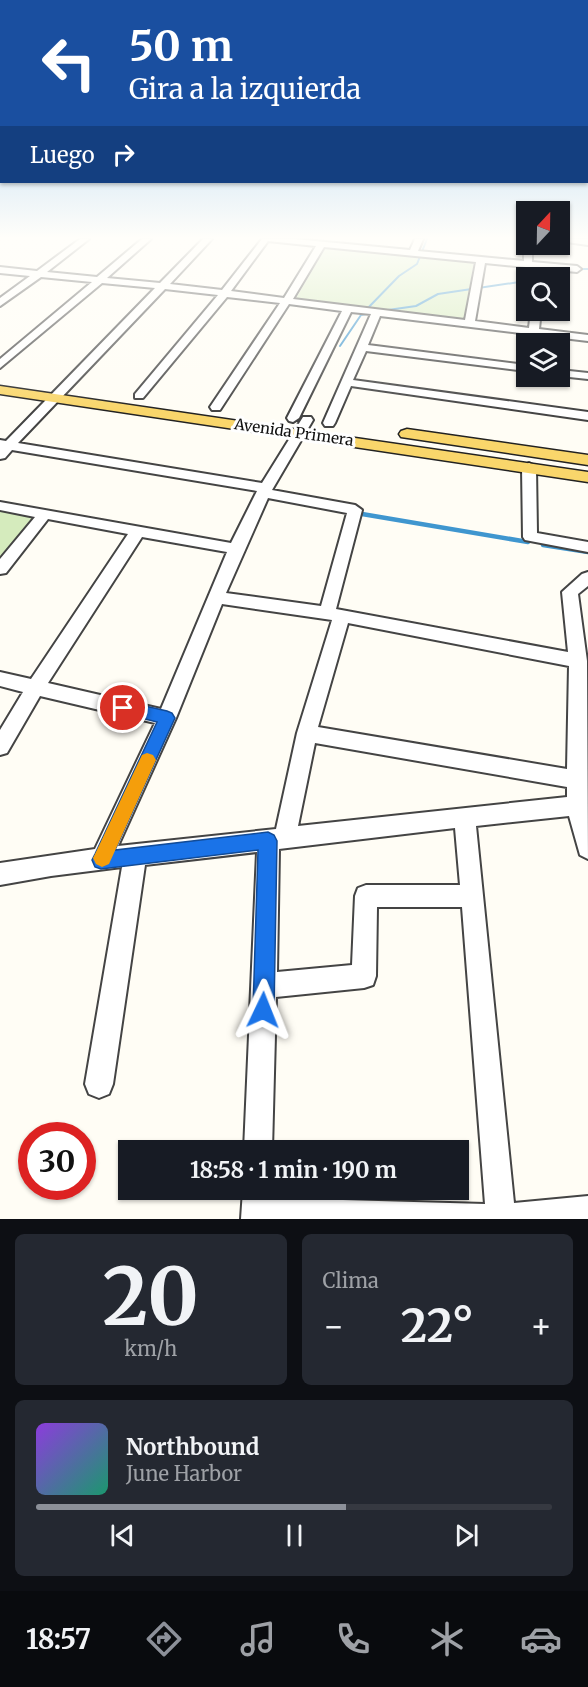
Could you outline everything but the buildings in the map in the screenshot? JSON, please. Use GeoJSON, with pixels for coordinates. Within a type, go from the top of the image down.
{"type":"FeatureCollection","features":[{"type":"Feature","properties":{"kind":"main road","name":"Avenida Primera"},"geometry":{"type":"LineString","coordinates":[[0,375],[216,407],[529,468],[588,477]]}},
{"type":"Feature","properties":{"kind":"main road","name":"Avenida Primera"},"geometry":{"type":"LineString","coordinates":[[0,390],[300,423],[329,423],[588,460]]}},
{"type":"Feature","properties":{"kind":"street"},"geometry":{"type":"LineString","coordinates":[[0,365],[82,296]]}},
{"type":"Feature","properties":{"kind":"street"},"geometry":{"type":"LineString","coordinates":[[3,448],[154,296]]}},
{"type":"Feature","properties":{"kind":"street"},"geometry":{"type":"LineString","coordinates":[[139,396],[222,296]]}},
{"type":"Feature","properties":{"kind":"street"},"geometry":{"type":"LineString","coordinates":[[239,296],[588,338]]}},
{"type":"Feature","properties":{"kind":"street"},"geometry":{"type":"LineString","coordinates":[[216,407],[290,296]]}},
{"type":"Feature","properties":{"kind":"street"},"geometry":{"type":"LineString","coordinates":[[470,323],[473,296]]}},
{"type":"Feature","properties":{"kind":"street"},"geometry":{"type":"LineString","coordinates":[[101,860],[167,718],[236,549],[300,423],[348,309]]}},
{"type":"Feature","properties":{"kind":"street"},"geometry":{"type":"LineString","coordinates":[[329,423],[377,312]]}},
{"type":"Feature","properties":{"kind":"street"},"geometry":{"type":"LineString","coordinates":[[534,331],[535,321]]}},
{"type":"Feature","properties":{"kind":"street"},"geometry":{"type":"LineString","coordinates":[[362,347],[516,368]]}},
{"type":"Feature","properties":{"kind":"street"},"geometry":{"type":"LineString","coordinates":[[570,374],[588,376]]}},
{"type":"Feature","properties":{"kind":"street"},"geometry":{"type":"LineString","coordinates":[[345,382],[588,416]]}},
{"type":"Feature","properties":{"kind":"street"},"geometry":{"type":"LineString","coordinates":[[3,448],[265,491],[356,510],[307,733],[276,840],[264,986],[258,1140]]}},
{"type":"Feature","properties":{"kind":"street"},"geometry":{"type":"LineString","coordinates":[[529,468],[530,537],[588,547]]}},
{"type":"Feature","properties":{"kind":"street"},"geometry":{"type":"LineString","coordinates":[[0,506],[236,549]]}},
{"type":"Feature","properties":{"kind":"street"},"geometry":{"type":"LineString","coordinates":[[0,569],[45,514]]}},
{"type":"Feature","properties":{"kind":"street"},"geometry":{"type":"LineString","coordinates":[[0,747],[35,688],[138,531]]}},
{"type":"Feature","properties":{"kind":"street"},"geometry":{"type":"LineString","coordinates":[[588,578],[570,592],[578,661],[577,780],[583,805],[588,848]]}},
{"type":"Feature","properties":{"kind":"street"},"geometry":{"type":"LineString","coordinates":[[217,598],[334,614],[578,661]]}},
{"type":"Feature","properties":{"kind":"street"},"geometry":{"type":"LineString","coordinates":[[0,679],[167,718]]}},
{"type":"Feature","properties":{"kind":"street"},"geometry":{"type":"LineString","coordinates":[[307,733],[577,780]]}},
{"type":"Feature","properties":{"kind":"street"},"geometry":{"type":"LineString","coordinates":[[0,874],[51,865],[583,805]]}},
{"type":"Feature","properties":{"kind":"street"},"geometry":{"type":"LineString","coordinates":[[465,817],[501,1219]]}},
{"type":"Feature","properties":{"kind":"street"},"geometry":{"type":"LineString","coordinates":[[99,1084],[135,857]]}},
{"type":"Feature","properties":{"kind":"street"},"geometry":{"type":"LineString","coordinates":[[264,986],[364,976],[366,896],[472,896]]}},
{"type":"Feature","properties":{"kind":"street"},"geometry":{"type":"LineString","coordinates":[[256,1207],[485,1219]]}},
{"type":"Feature","properties":{"kind":"street"},"geometry":{"type":"LineString","coordinates":[[506,1219],[588,1211]]}},
{"type":"Feature","properties":{"kind":"green space"},"geometry":{"type":"Polygon","coordinates":[[[297,296],[468,296],[464,319],[295,300],[297,296]]]}},
{"type":"Feature","properties":{"kind":"green space"},"geometry":{"type":"Polygon","coordinates":[[[0,511],[34,518],[0,558],[0,511]]]}},
{"type":"Feature","properties":{"kind":"waterway"},"geometry":{"type":"LineString","coordinates":[[364,312],[380,296]]}},
{"type":"Feature","properties":{"kind":"waterway"},"geometry":{"type":"LineString","coordinates":[[381,311],[416,306],[435,296]]}},
{"type":"Feature","properties":{"kind":"waterway"},"geometry":{"type":"LineString","coordinates":[[340,346],[361,315],[372,313]]}},
{"type":"Feature","properties":{"kind":"waterway"},"geometry":{"type":"LineString","coordinates":[[362,514],[528,542]]}},
{"type":"Feature","properties":{"kind":"waterway"},"geometry":{"type":"LineString","coordinates":[[543,545],[588,552]]}},
{"type":"Feature","properties":{"kind":"slow traffic"},"geometry":{"type":"LineString","coordinates":[[102,858],[147,760]]}},
{"type":"Feature","properties":{"kind":"route"},"geometry":{"type":"LineString","coordinates":[[123,708],[167,718],[101,860],[268,841],[263,1010]]}}]}
